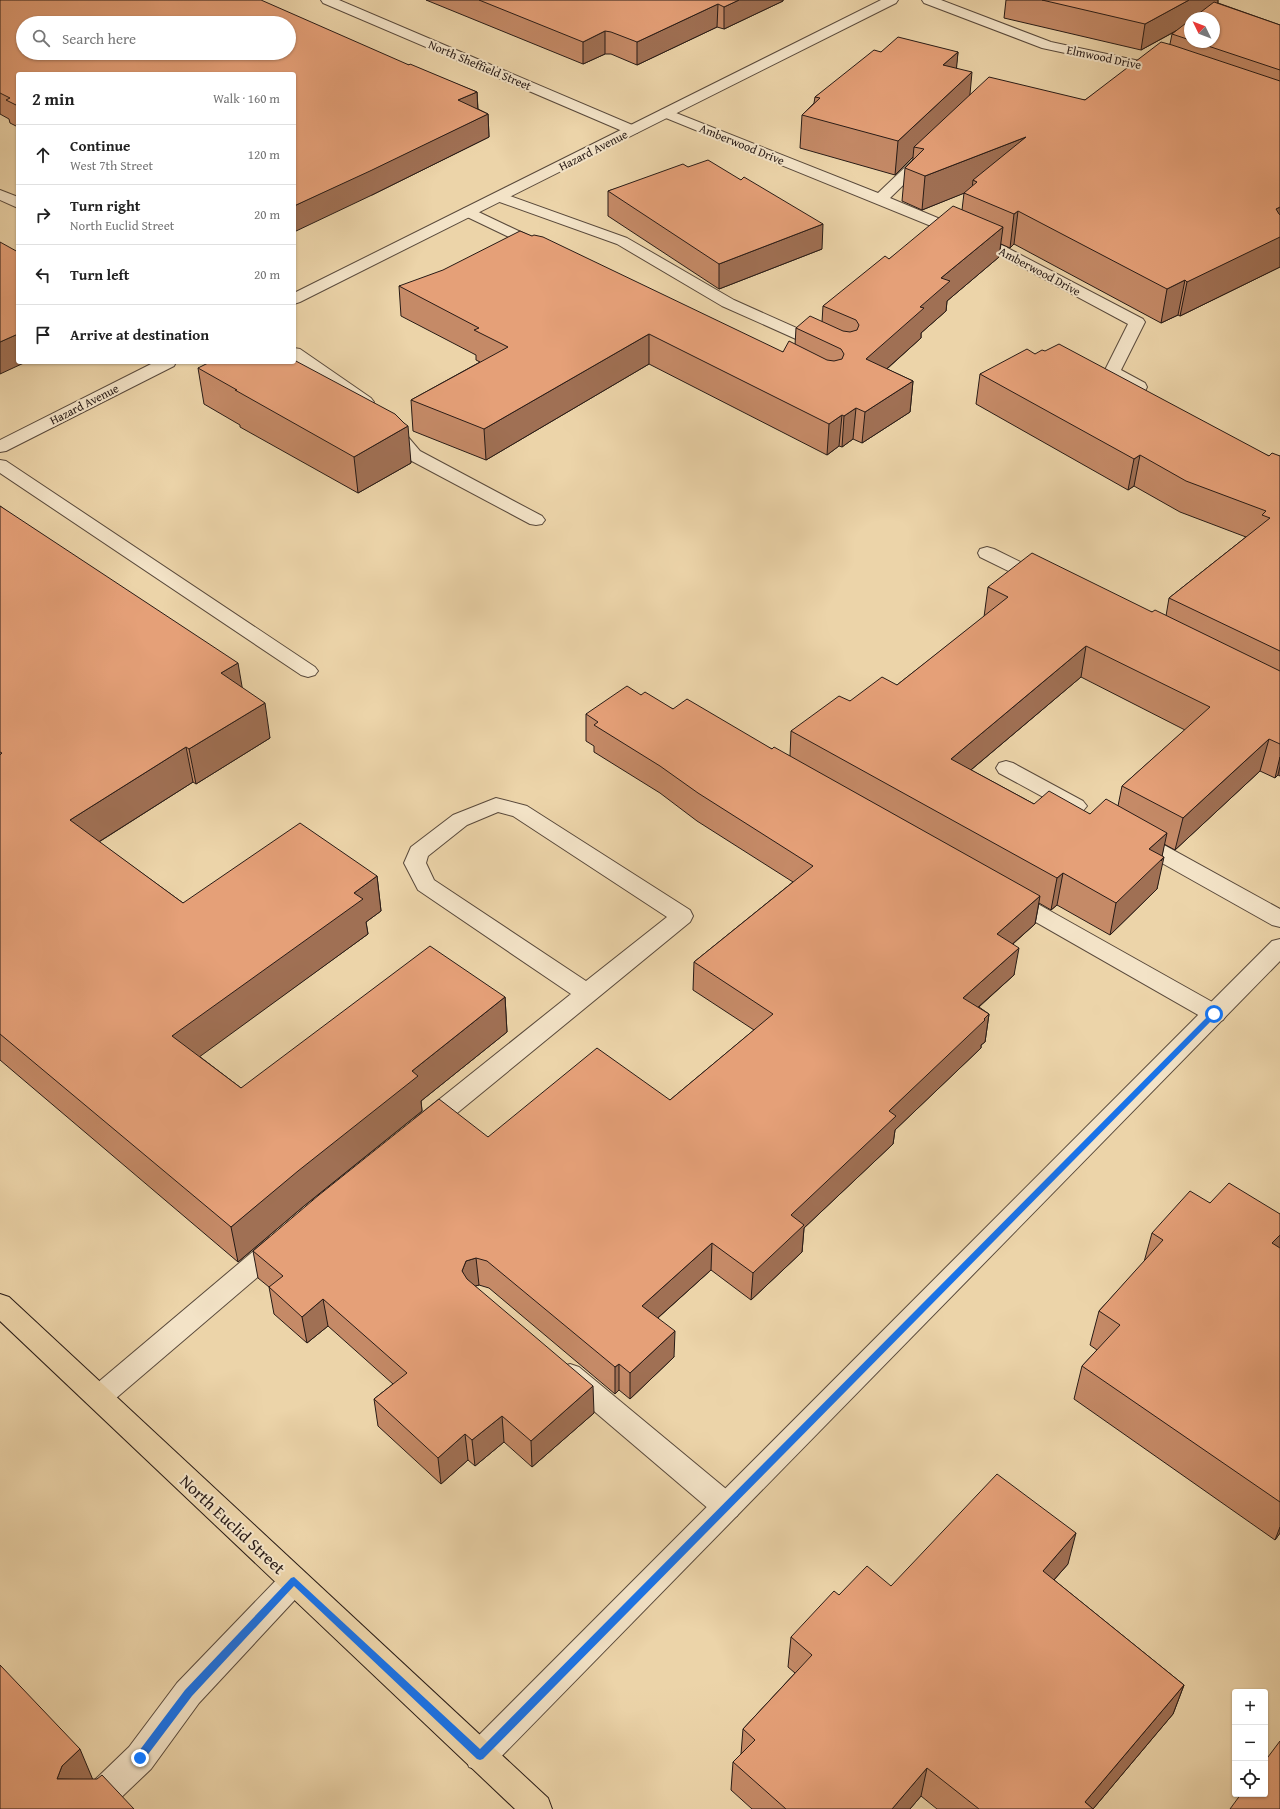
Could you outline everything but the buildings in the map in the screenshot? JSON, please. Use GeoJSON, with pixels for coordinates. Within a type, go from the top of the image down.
{"type":"FeatureCollection","features":[{"type":"Feature","properties":{"kind":"main road","name":"North Euclid Street"},"geometry":{"type":"LineString","coordinates":[[0,1304],[537,1809]]}},
{"type":"Feature","properties":{"kind":"street","name":"North Sheffield Street"},"geometry":{"type":"LineString","coordinates":[[328,0],[632,130]]}},
{"type":"Feature","properties":{"kind":"street","name":"Hazard Avenue"},"geometry":{"type":"LineString","coordinates":[[296,298],[891,0]]}},
{"type":"Feature","properties":{"kind":"street","name":"Elmwood Drive"},"geometry":{"type":"LineString","coordinates":[[929,0],[1047,45],[1178,75]]}},
{"type":"Feature","properties":{"kind":"street","name":"Amberwood Drive"},"geometry":{"type":"LineString","coordinates":[[666,113],[995,247],[1137,322],[1112,372],[1154,395]]}},
{"type":"Feature","properties":{"kind":"street"},"geometry":{"type":"LineString","coordinates":[[880,199],[936,146]]}},
{"type":"Feature","properties":{"kind":"street"},"geometry":{"type":"LineString","coordinates":[[0,194],[16,202]]}},
{"type":"Feature","properties":{"kind":"street"},"geometry":{"type":"LineString","coordinates":[[499,197],[622,241],[728,303],[833,350]]}},
{"type":"Feature","properties":{"kind":"street"},"geometry":{"type":"LineString","coordinates":[[468,212],[554,253]]}},
{"type":"Feature","properties":{"kind":"street"},"geometry":{"type":"LineString","coordinates":[[296,354],[374,409],[414,455],[536,520]]}},
{"type":"Feature","properties":{"kind":"street","name":"Hazard Avenue"},"geometry":{"type":"LineString","coordinates":[[0,447],[164,364]]}},
{"type":"Feature","properties":{"kind":"street"},"geometry":{"type":"LineString","coordinates":[[0,465],[308,671]]}},
{"type":"Feature","properties":{"kind":"street"},"geometry":{"type":"LineString","coordinates":[[987,554],[1059,588]]}},
{"type":"Feature","properties":{"kind":"street"},"geometry":{"type":"LineString","coordinates":[[1006,768],[1095,817]]}},
{"type":"Feature","properties":{"kind":"street"},"geometry":{"type":"LineString","coordinates":[[407,1139],[682,916],[520,811],[496,805],[460,820],[419,852],[416,863],[426,885],[587,993]]}},
{"type":"Feature","properties":{"kind":"street"},"geometry":{"type":"LineString","coordinates":[[1115,828],[1280,919]]}},
{"type":"Feature","properties":{"kind":"street"},"geometry":{"type":"LineString","coordinates":[[993,888],[1214,1014]]}},
{"type":"Feature","properties":{"kind":"street"},"geometry":{"type":"LineString","coordinates":[[480,1756],[1280,948]]}},
{"type":"Feature","properties":{"kind":"street"},"geometry":{"type":"LineString","coordinates":[[99,1397],[296,1230]]}},
{"type":"Feature","properties":{"kind":"street"},"geometry":{"type":"LineString","coordinates":[[551,1359],[727,1507]]}},
{"type":"Feature","properties":{"kind":"street"},"geometry":{"type":"LineString","coordinates":[[87,1809],[140,1758],[188,1693],[294,1581]]}},
{"type":"Feature","properties":{"kind":"route"},"geometry":{"type":"LineString","coordinates":[[140,1758],[188,1693],[294,1581],[480,1756],[1214,1014]]}}]}
